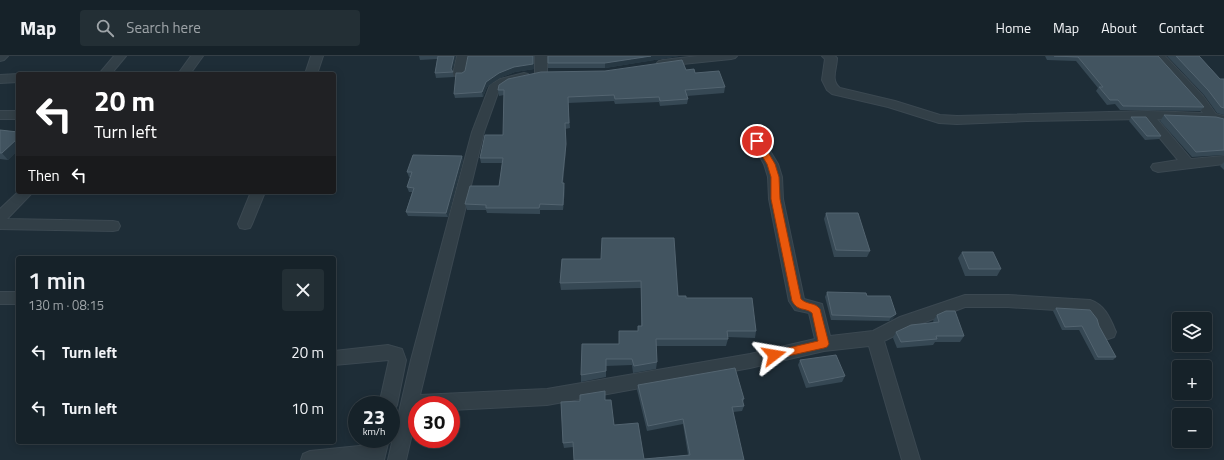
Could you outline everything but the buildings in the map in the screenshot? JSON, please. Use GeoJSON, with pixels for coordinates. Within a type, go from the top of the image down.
{"type":"FeatureCollection","features":[{"type":"Feature","properties":{"kind":"street"},"geometry":{"type":"LineString","coordinates":[[107,72],[120,56]]}},
{"type":"Feature","properties":{"kind":"street"},"geometry":{"type":"LineString","coordinates":[[185,72],[197,56]]}},
{"type":"Feature","properties":{"kind":"street"},"geometry":{"type":"LineString","coordinates":[[312,72],[317,56]]}},
{"type":"Feature","properties":{"kind":"street"},"geometry":{"type":"LineString","coordinates":[[459,74],[463,56]]}},
{"type":"Feature","properties":{"kind":"street"},"geometry":{"type":"LineString","coordinates":[[541,56],[541,73]]}},
{"type":"Feature","properties":{"kind":"street"},"geometry":{"type":"LineString","coordinates":[[650,65],[730,56]]}},
{"type":"Feature","properties":{"kind":"street"},"geometry":{"type":"LineString","coordinates":[[828,56],[832,58],[828,82],[830,87],[836,91],[891,104],[939,119],[957,120],[1147,115],[1218,118]]}},
{"type":"Feature","properties":{"kind":"street"},"geometry":{"type":"LineString","coordinates":[[1159,56],[1218,118]]}},
{"type":"Feature","properties":{"kind":"street"},"geometry":{"type":"LineString","coordinates":[[411,396],[478,132],[494,88],[504,81],[515,78],[541,73],[555,73]]}},
{"type":"Feature","properties":{"kind":"street"},"geometry":{"type":"LineString","coordinates":[[0,79],[16,78]]}},
{"type":"Feature","properties":{"kind":"street"},"geometry":{"type":"LineString","coordinates":[[0,116],[16,115]]}},
{"type":"Feature","properties":{"kind":"street"},"geometry":{"type":"LineString","coordinates":[[1147,115],[1188,164]]}},
{"type":"Feature","properties":{"kind":"street"},"geometry":{"type":"LineString","coordinates":[[757,141],[771,164],[775,177],[776,199],[797,301],[802,306],[813,308],[817,312],[824,344]]}},
{"type":"Feature","properties":{"kind":"street"},"geometry":{"type":"LineString","coordinates":[[1158,167],[1224,160]]}},
{"type":"Feature","properties":{"kind":"street"},"geometry":{"type":"LineString","coordinates":[[0,217],[24,194]]}},
{"type":"Feature","properties":{"kind":"street"},"geometry":{"type":"LineString","coordinates":[[245,224],[257,194]]}},
{"type":"Feature","properties":{"kind":"street"},"geometry":{"type":"LineString","coordinates":[[0,224],[113,226]]}},
{"type":"Feature","properties":{"kind":"street"},"geometry":{"type":"LineString","coordinates":[[0,298],[16,298]]}},
{"type":"Feature","properties":{"kind":"street"},"geometry":{"type":"LineString","coordinates":[[460,401],[547,397],[750,361],[824,344],[875,338],[906,322],[965,301],[1008,301],[1090,306],[1098,311],[1108,332]]}},
{"type":"Feature","properties":{"kind":"street"},"geometry":{"type":"LineString","coordinates":[[875,338],[911,460]]}},
{"type":"Feature","properties":{"kind":"street"},"geometry":{"type":"LineString","coordinates":[[336,358],[388,352],[396,354],[398,360],[390,396]]}},
{"type":"Feature","properties":{"kind":"street"},"geometry":{"type":"LineString","coordinates":[[397,460],[408,409]]}},
{"type":"Feature","properties":{"kind":"street"},"geometry":{"type":"LineString","coordinates":[[310,460],[378,451]]}},
{"type":"Feature","properties":{"kind":"route"},"geometry":{"type":"LineString","coordinates":[[757,141],[771,164],[775,177],[776,199],[797,301],[798,304],[802,306],[816,310],[824,344],[774,355]]}}]}
